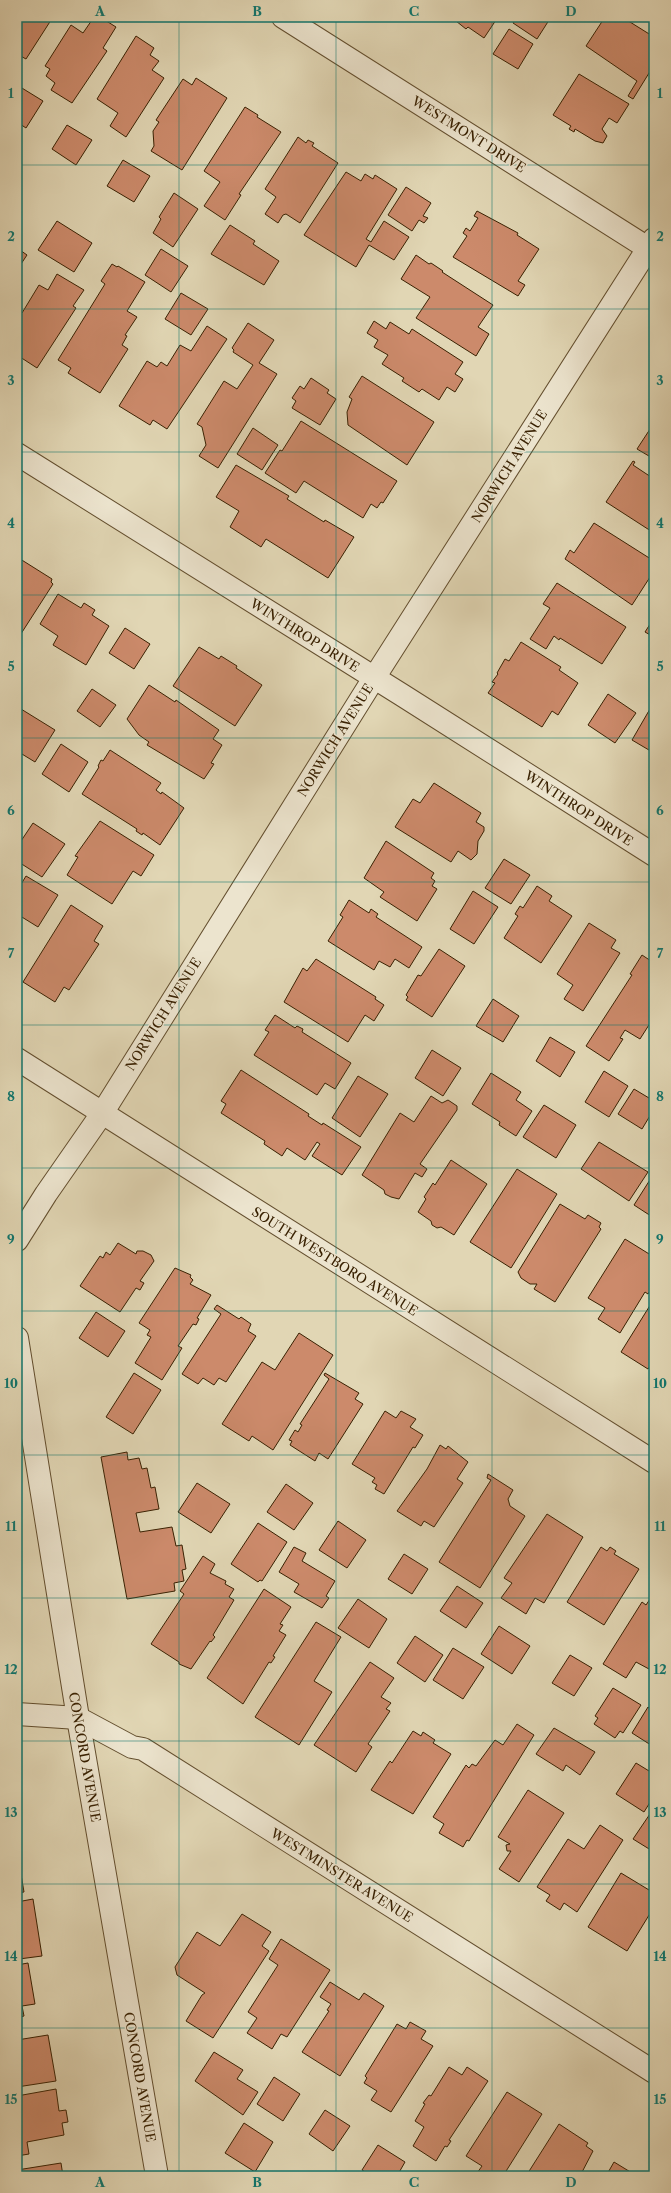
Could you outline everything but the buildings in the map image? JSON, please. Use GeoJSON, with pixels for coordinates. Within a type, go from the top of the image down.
{"type":"FeatureCollection","features":[{"type":"Feature","properties":{"kind":"street","name":"WESTMONT DRIVE"},"geometry":{"type":"LineString","coordinates":[[283,17],[652,247]]}},
{"type":"Feature","properties":{"kind":"street","name":"NORWICH AVENUE"},"geometry":{"type":"LineString","coordinates":[[17,1240],[46,1194],[103,1112],[374,678],[652,247]]}},
{"type":"Feature","properties":{"kind":"street","name":"WINTHROP DRIVE"},"geometry":{"type":"LineString","coordinates":[[17,454],[654,855]]}},
{"type":"Feature","properties":{"kind":"street","name":"SOUTH WESTBORO AVENUE"},"geometry":{"type":"LineString","coordinates":[[17,1059],[654,1462]]}},
{"type":"Feature","properties":{"kind":"street","name":"CONCORD AVENUE"},"geometry":{"type":"LineString","coordinates":[[17,1338],[78,1718],[157,2176]]}},
{"type":"Feature","properties":{"kind":"street","name":"WESTMINSTER AVENUE"},"geometry":{"type":"LineString","coordinates":[[17,1714],[78,1718],[132,1747],[143,1749],[654,2072]]}}]}
